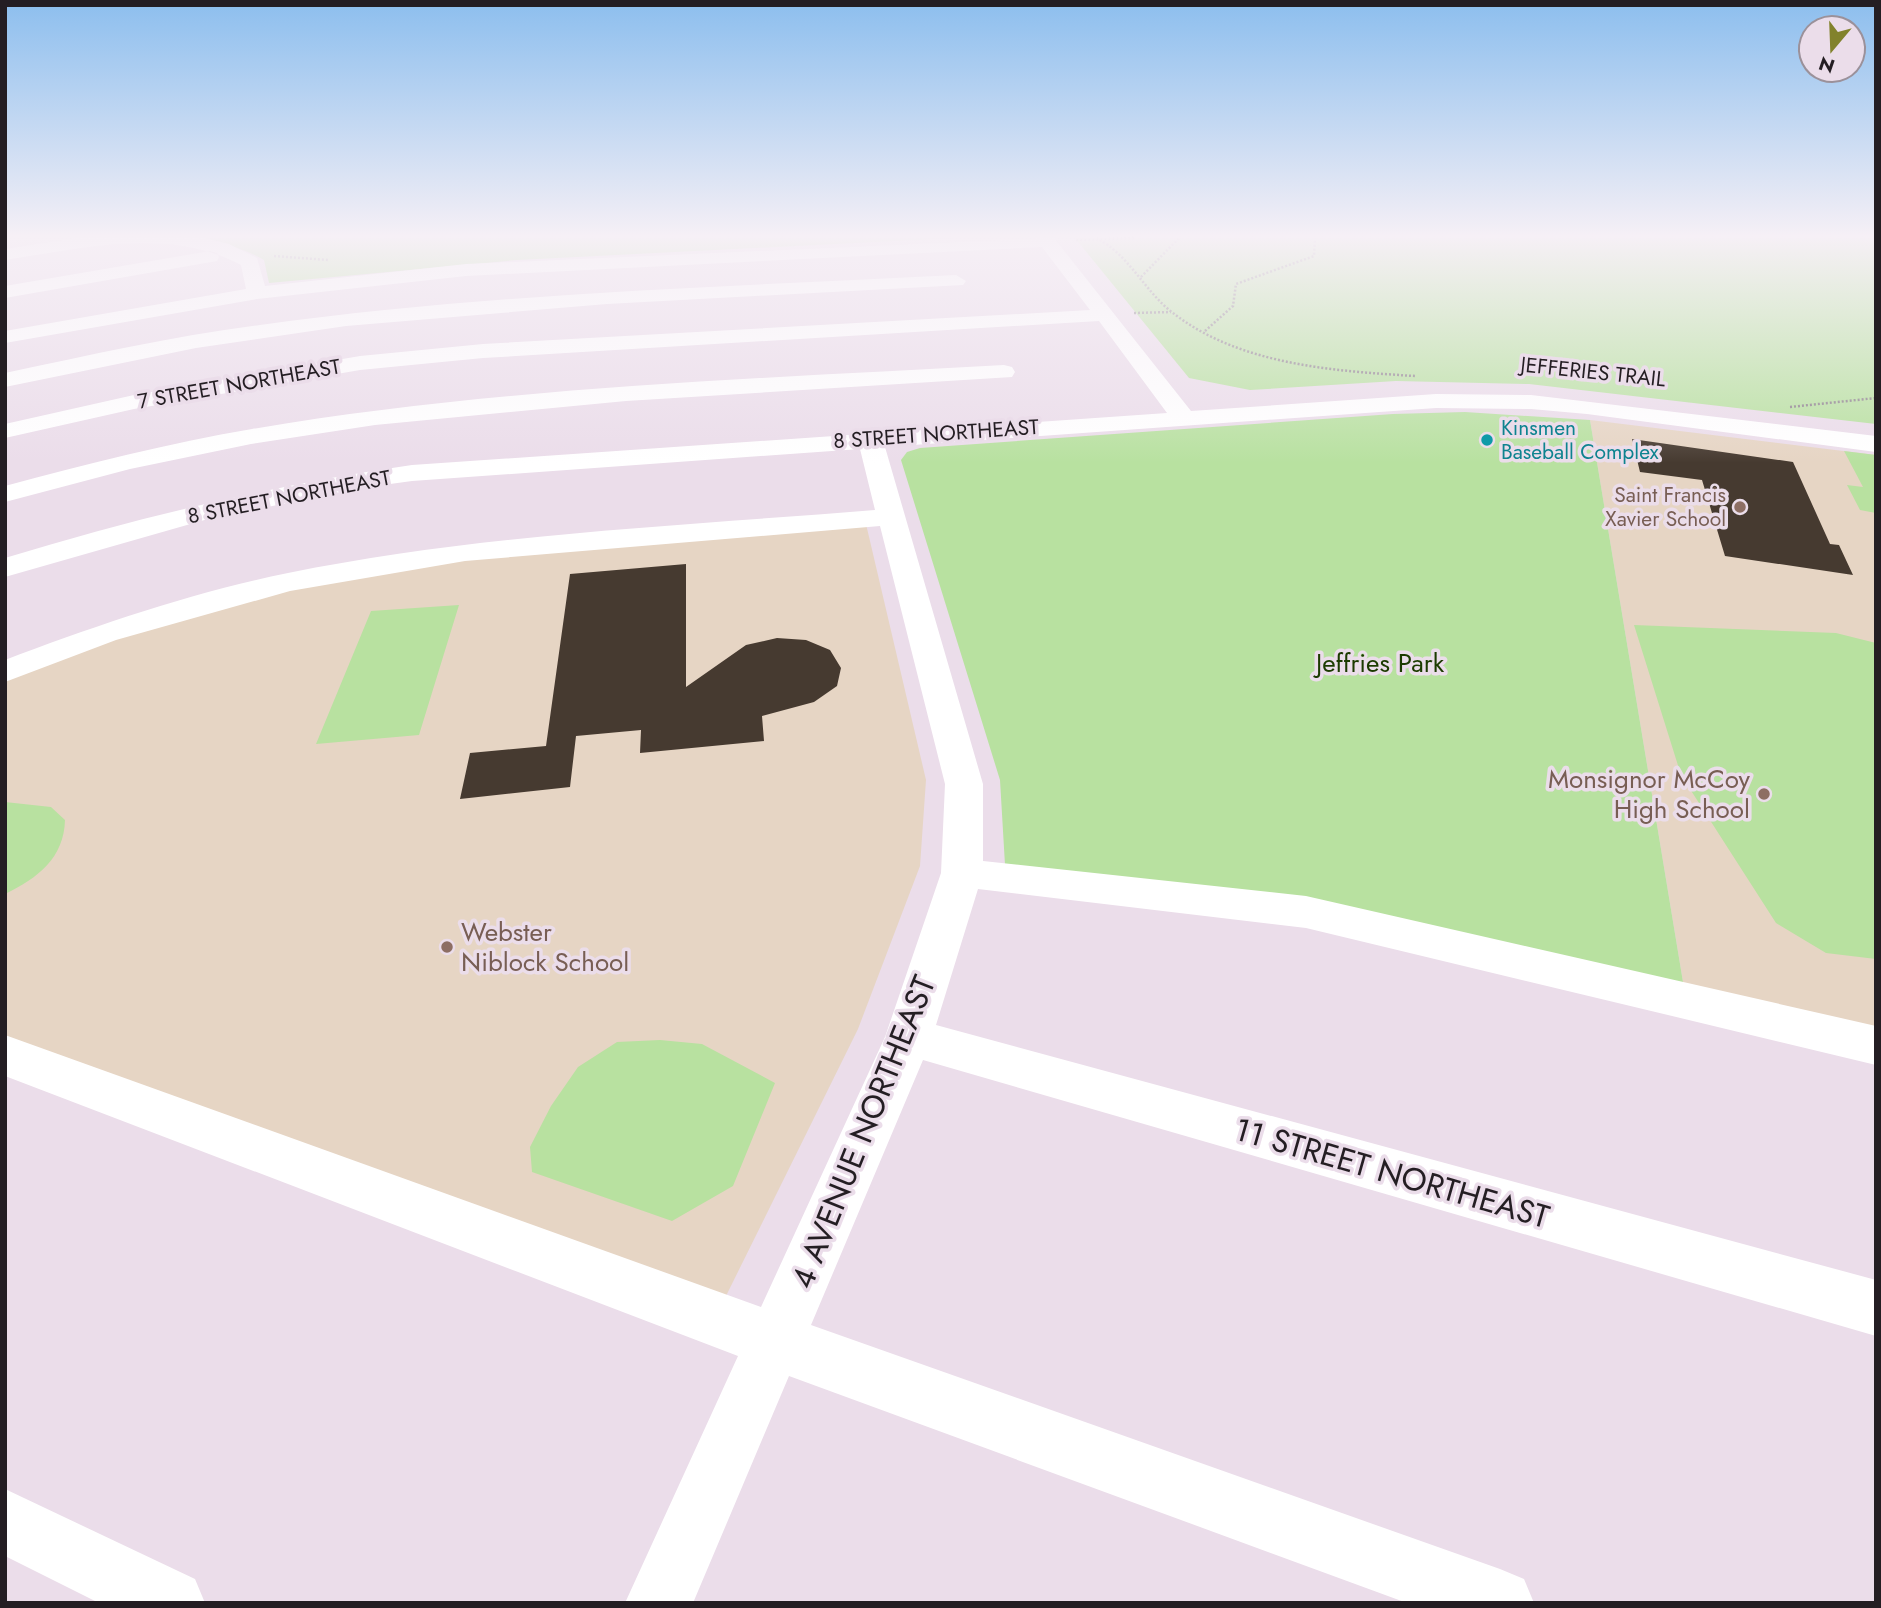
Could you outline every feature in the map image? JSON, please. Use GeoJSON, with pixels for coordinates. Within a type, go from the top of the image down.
{"type":"FeatureCollection","features":[{"type":"Feature","properties":{"kind":"street"},"geometry":{"type":"LineString","coordinates":[[5,337],[142,313]]}},
{"type":"Feature","properties":{"kind":"street"},"geometry":{"type":"LineString","coordinates":[[346,481],[367,313]]}},
{"type":"Feature","properties":{"kind":"street"},"geometry":{"type":"LineString","coordinates":[[5,380],[258,331],[427,313]]}},
{"type":"Feature","properties":{"kind":"street"},"geometry":{"type":"LineString","coordinates":[[973,313],[1024,409]]}},
{"type":"Feature","properties":{"kind":"street","name":"7 STREET NORTHEAST"},"geometry":{"type":"LineString","coordinates":[[5,431],[134,402],[360,363],[483,351],[1104,314]]}},
{"type":"Feature","properties":{"kind":"street"},"geometry":{"type":"LineString","coordinates":[[1104,314],[1183,417]]}},
{"type":"Feature","properties":{"kind":"street"},"geometry":{"type":"LineString","coordinates":[[5,494],[156,454],[262,432],[356,404],[538,399],[995,355]]}},
{"type":"Feature","properties":{"kind":"street","name":"8 STREET NORTHEAST"},"geometry":{"type":"LineString","coordinates":[[5,568],[184,518],[346,481],[478,466],[870,439],[1024,409],[1183,417],[1436,401],[1518,401],[1587,407],[1876,444]]}},
{"type":"Feature","properties":{"kind":"street","name":"4 AVENUE NORTHEAST"},"geometry":{"type":"LineString","coordinates":[[659,1603],[909,1037],[962,873],[964,785],[870,439]]}},
{"type":"Feature","properties":{"kind":"street"},"geometry":{"type":"LineString","coordinates":[[5,672],[105,634],[286,582],[465,552],[892,517]]}},
{"type":"Feature","properties":{"kind":"street"},"geometry":{"type":"LineString","coordinates":[[962,873],[1306,912],[1876,1046]]}},
{"type":"Feature","properties":{"kind":"street","name":"11 STREET NORTHEAST"},"geometry":{"type":"LineString","coordinates":[[909,1037],[1876,1308]]}},
{"type":"Feature","properties":{"kind":"street"},"geometry":{"type":"LineString","coordinates":[[5,1055],[776,1342],[1500,1603]]}},
{"type":"Feature","properties":{"kind":"street"},"geometry":{"type":"LineString","coordinates":[[5,1521],[171,1603]]}},
{"type":"Feature","properties":{"kind":"path"},"geometry":{"type":"LineString","coordinates":[[1174,313],[1244,349],[1279,359],[1360,372],[1423,376]]}},
{"type":"Feature","properties":{"kind":"path"},"geometry":{"type":"LineString","coordinates":[[1205,331],[1225,313]]}},
{"type":"Feature","properties":{"kind":"path"},"geometry":{"type":"LineString","coordinates":[[1785,407],[1876,398]]}},
{"type":"Feature","properties":{"kind":"shaded area","name":"Monsignor McCoy High School"},"geometry":{"type":"Polygon","coordinates":[[[1590,420],[1876,455],[1876,1032],[1684,988],[1590,420]]]}},
{"type":"Feature","properties":{"kind":"shaded area","name":"Webster Niblock School"},"geometry":{"type":"Polygon","coordinates":[[[866,524],[926,780],[920,866],[858,1029],[726,1296],[5,1037],[5,681],[116,638],[291,588],[460,559],[866,524]]]}},
{"type":"Feature","properties":{"kind":"green space"},"geometry":{"type":"Polygon","coordinates":[[[1136,313],[1876,313],[1876,424],[1529,384],[1396,381],[1250,390],[1189,378],[1136,313]]]}},
{"type":"Feature","properties":{"kind":"green space","name":"Jeffries Park"},"geometry":{"type":"Polygon","coordinates":[[[1465,412],[1590,420],[1684,988],[1005,865],[1000,780],[901,460],[907,452],[920,448],[1393,414],[1465,412]]]}},
{"type":"Feature","properties":{"kind":"green space"},"geometry":{"type":"Polygon","coordinates":[[[1844,451],[1876,455],[1876,513],[1860,510],[1847,485],[1863,487],[1844,451]]]}},
{"type":"Feature","properties":{"kind":"green space"},"geometry":{"type":"Polygon","coordinates":[[[459,605],[419,735],[316,744],[371,611],[459,605]]]}},
{"type":"Feature","properties":{"kind":"green space"},"geometry":{"type":"Polygon","coordinates":[[[1634,625],[1836,633],[1876,643],[1876,959],[1826,953],[1776,923],[1681,775],[1634,625]]]}},
{"type":"Feature","properties":{"kind":"green space"},"geometry":{"type":"Polygon","coordinates":[[[5,802],[51,807],[65,820],[60,845],[47,865],[28,881],[5,894],[5,802]]]}},
{"type":"Feature","properties":{"kind":"green space"},"geometry":{"type":"Polygon","coordinates":[[[660,1040],[702,1044],[775,1083],[733,1186],[672,1221],[532,1172],[530,1147],[551,1106],[578,1067],[617,1042],[660,1040]]]}},
{"type":"Feature","properties":{"kind":"building"},"geometry":{"type":"Polygon","coordinates":[[[1632,439],[1793,462],[1830,544],[1839,545],[1853,575],[1725,556],[1702,480],[1640,472],[1632,439]]]}},
{"type":"Feature","properties":{"kind":"building"},"geometry":{"type":"Polygon","coordinates":[[[686,564],[686,687],[746,645],[777,638],[806,640],[830,650],[841,668],[837,686],[814,702],[762,716],[764,741],[640,753],[641,730],[576,736],[570,787],[460,799],[470,753],[546,746],[570,574],[686,564]]]}},
{"type":"Feature","properties":{"kind":"place","name":"Kinsmen Baseball Complex"},"geometry":{"type":"Point","coordinates":[1487,440]}},
{"type":"Feature","properties":{"kind":"place","name":"Saint Francis Xavier School"},"geometry":{"type":"Point","coordinates":[1740,507]}},
{"type":"Feature","properties":{"kind":"place","name":"Monsignor McCoy High School"},"geometry":{"type":"Point","coordinates":[1764,794]}},
{"type":"Feature","properties":{"kind":"place","name":"Webster Niblock School"},"geometry":{"type":"Point","coordinates":[447,947]}}]}
